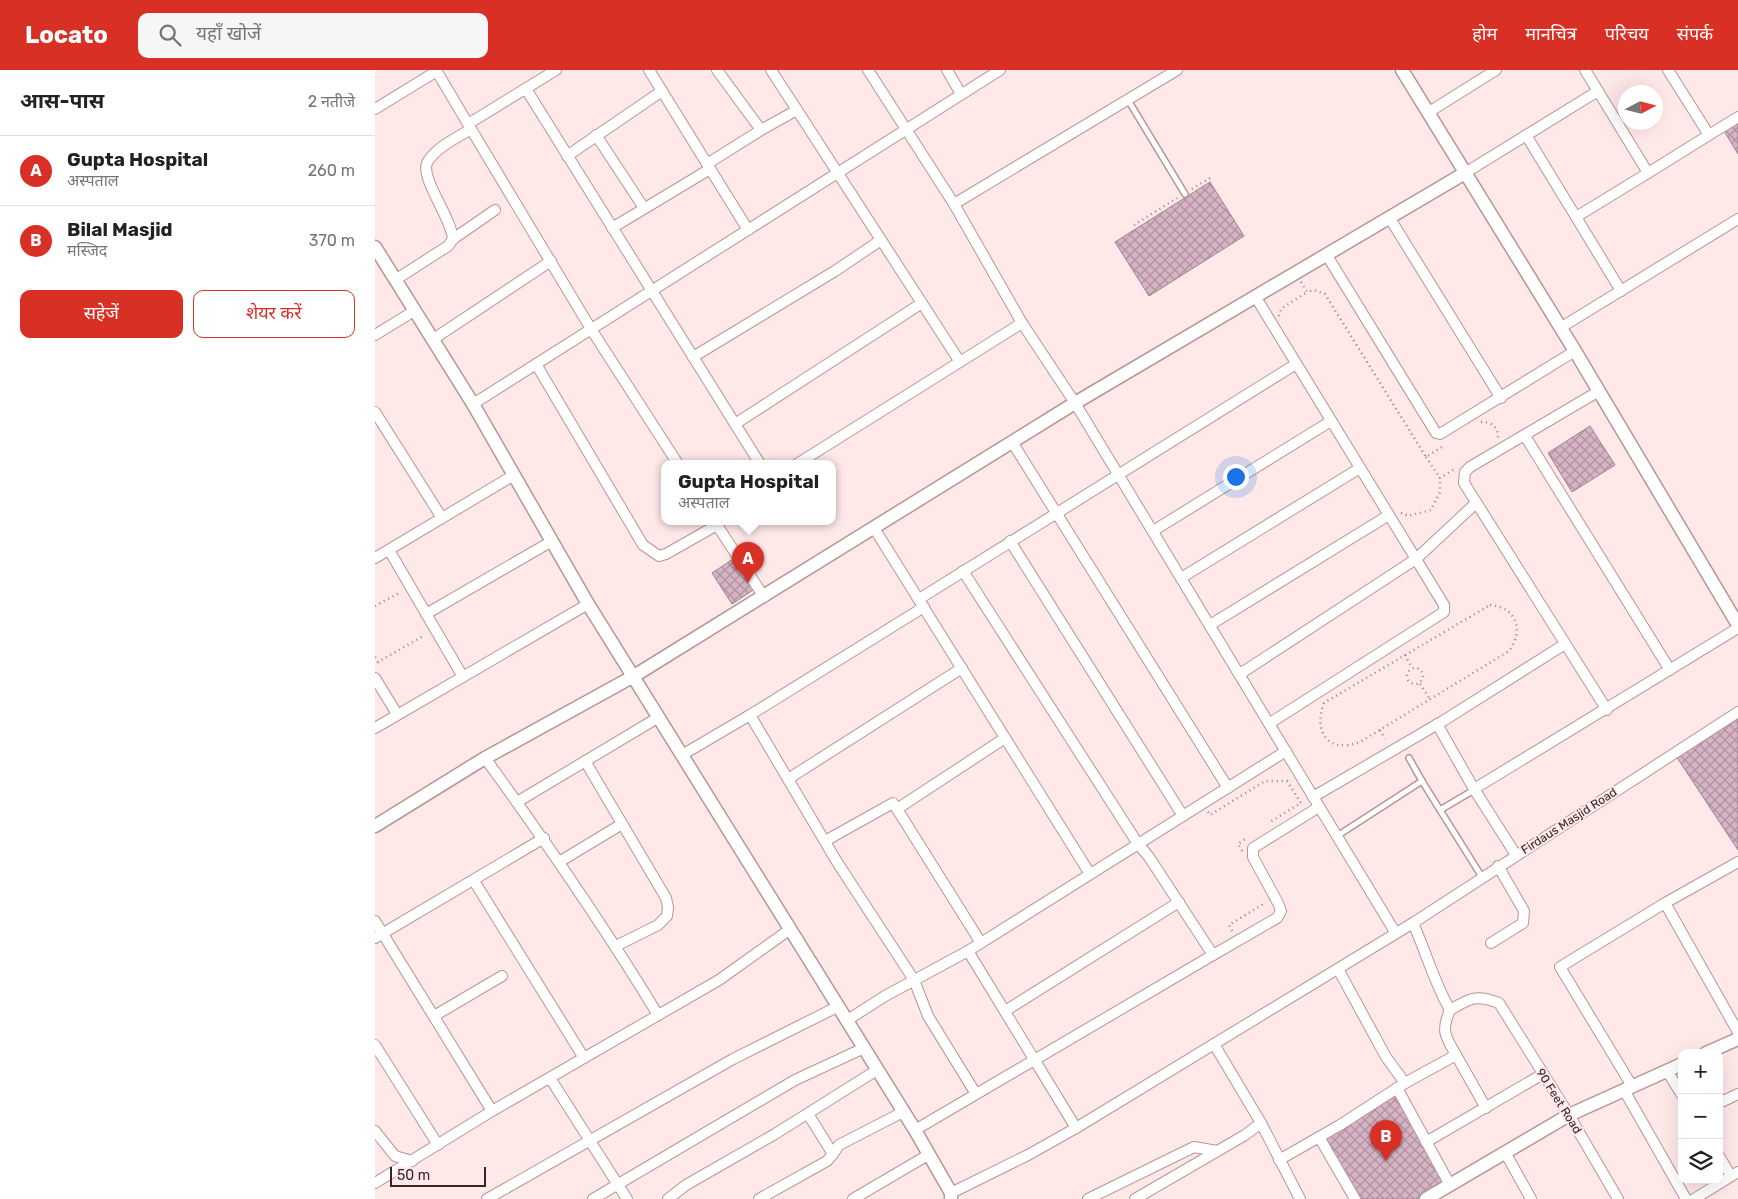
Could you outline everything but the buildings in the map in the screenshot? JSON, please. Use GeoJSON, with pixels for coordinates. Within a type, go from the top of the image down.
{"type":"FeatureCollection","features":[{"type":"Feature","properties":{"kind":"street"},"geometry":{"type":"LineString","coordinates":[[453,239],[449,218],[428,181],[425,168],[428,160],[470,126],[556,70]]}},
{"type":"Feature","properties":{"kind":"street"},"geometry":{"type":"LineString","coordinates":[[649,70],[748,230]]}},
{"type":"Feature","properties":{"kind":"street"},"geometry":{"type":"LineString","coordinates":[[717,70],[761,130]]}},
{"type":"Feature","properties":{"kind":"street"},"geometry":{"type":"LineString","coordinates":[[771,70],[960,362]]}},
{"type":"Feature","properties":{"kind":"street"},"geometry":{"type":"LineString","coordinates":[[868,70],[954,204],[1022,323],[1075,403],[1319,807],[1397,931]]}},
{"type":"Feature","properties":{"kind":"street"},"geometry":{"type":"LineString","coordinates":[[947,70],[961,94]]}},
{"type":"Feature","properties":{"kind":"street"},"geometry":{"type":"LineString","coordinates":[[473,404],[1000,70]]}},
{"type":"Feature","properties":{"kind":"street"},"geometry":{"type":"LineString","coordinates":[[954,204],[1177,70]]}},
{"type":"Feature","properties":{"kind":"street"},"geometry":{"type":"LineString","coordinates":[[1402,70],[1575,351],[1738,626],[1607,710],[1474,790]]}},
{"type":"Feature","properties":{"kind":"street"},"geometry":{"type":"LineString","coordinates":[[1429,112],[1496,70]]}},
{"type":"Feature","properties":{"kind":"street"},"geometry":{"type":"LineString","coordinates":[[1585,70],[1648,173]]}},
{"type":"Feature","properties":{"kind":"street"},"geometry":{"type":"LineString","coordinates":[[1668,70],[1709,136]]}},
{"type":"Feature","properties":{"kind":"street"},"geometry":{"type":"LineString","coordinates":[[375,109],[437,71],[591,329],[675,460]]}},
{"type":"Feature","properties":{"kind":"street"},"geometry":{"type":"LineString","coordinates":[[526,88],[758,460]]}},
{"type":"Feature","properties":{"kind":"street"},"geometry":{"type":"LineString","coordinates":[[375,826],[485,758],[634,676],[1075,403],[1465,173],[1598,90]]}},
{"type":"Feature","properties":{"kind":"street"},"geometry":{"type":"LineString","coordinates":[[567,156],[662,91]]}},
{"type":"Feature","properties":{"kind":"street"},"geometry":{"type":"LineString","coordinates":[[612,228],[709,166],[761,130],[797,110]]}},
{"type":"Feature","properties":{"kind":"street"},"geometry":{"type":"LineString","coordinates":[[1576,217],[1738,117]]}},
{"type":"Feature","properties":{"kind":"street"},"geometry":{"type":"LineString","coordinates":[[596,135],[644,208]]}},
{"type":"Feature","properties":{"kind":"street"},"geometry":{"type":"LineString","coordinates":[[1526,135],[1621,290]]}},
{"type":"Feature","properties":{"kind":"street"},"geometry":{"type":"LineString","coordinates":[[395,280],[448,246],[453,239],[495,210]]}},
{"type":"Feature","properties":{"kind":"street"},"geometry":{"type":"LineString","coordinates":[[1389,217],[1501,398]]}},
{"type":"Feature","properties":{"kind":"street"},"geometry":{"type":"LineString","coordinates":[[1561,328],[1738,219]]}},
{"type":"Feature","properties":{"kind":"street"},"geometry":{"type":"LineString","coordinates":[[693,357],[835,271],[881,240]]}},
{"type":"Feature","properties":{"kind":"street"},"geometry":{"type":"LineString","coordinates":[[375,247],[473,404],[588,604],[915,1130],[951,1196],[1076,1128],[1413,923],[1481,877],[1738,712]]}},
{"type":"Feature","properties":{"kind":"street"},"geometry":{"type":"LineString","coordinates":[[1326,254],[1436,432],[1441,434],[1448,432],[1575,351]]}},
{"type":"Feature","properties":{"kind":"street"},"geometry":{"type":"LineString","coordinates":[[432,340],[551,261]]}},
{"type":"Feature","properties":{"kind":"street"},"geometry":{"type":"LineString","coordinates":[[1255,296],[1360,468],[1393,513],[1444,606],[1444,612],[1270,724]]}},
{"type":"Feature","properties":{"kind":"street"},"geometry":{"type":"LineString","coordinates":[[735,424],[922,303]]}},
{"type":"Feature","properties":{"kind":"street"},"geometry":{"type":"LineString","coordinates":[[375,335],[414,311]]}},
{"type":"Feature","properties":{"kind":"street"},"geometry":{"type":"LineString","coordinates":[[803,460],[1022,323]]}},
{"type":"Feature","properties":{"kind":"street"},"geometry":{"type":"LineString","coordinates":[[536,364],[643,545],[659,556],[666,554],[713,525]]}},
{"type":"Feature","properties":{"kind":"street"},"geometry":{"type":"LineString","coordinates":[[681,754],[750,715],[921,603],[963,571],[1296,364]]}},
{"type":"Feature","properties":{"kind":"street"},"geometry":{"type":"LineString","coordinates":[[1599,391],[1465,472],[1464,483],[1607,710]]}},
{"type":"Feature","properties":{"kind":"street"},"geometry":{"type":"LineString","coordinates":[[375,412],[442,518]]}},
{"type":"Feature","properties":{"kind":"street"},"geometry":{"type":"LineString","coordinates":[[1153,531],[1331,421]]}},
{"type":"Feature","properties":{"kind":"street"},"geometry":{"type":"LineString","coordinates":[[1525,436],[1670,670]]}},
{"type":"Feature","properties":{"kind":"street"},"geometry":{"type":"LineString","coordinates":[[1013,442],[1228,788]]}},
{"type":"Feature","properties":{"kind":"street"},"geometry":{"type":"LineString","coordinates":[[1181,578],[1360,468]]}},
{"type":"Feature","properties":{"kind":"street"},"geometry":{"type":"LineString","coordinates":[[375,558],[514,475]]}},
{"type":"Feature","properties":{"kind":"street"},"geometry":{"type":"LineString","coordinates":[[1240,674],[1417,559],[1476,504]]}},
{"type":"Feature","properties":{"kind":"street"},"geometry":{"type":"LineString","coordinates":[[1210,625],[1393,513]]}},
{"type":"Feature","properties":{"kind":"street"},"geometry":{"type":"LineString","coordinates":[[717,525],[764,597]]}},
{"type":"Feature","properties":{"kind":"street"},"geometry":{"type":"LineString","coordinates":[[874,528],[1090,874]]}},
{"type":"Feature","properties":{"kind":"street"},"geometry":{"type":"LineString","coordinates":[[426,614],[552,541]]}},
{"type":"Feature","properties":{"kind":"street"},"geometry":{"type":"LineString","coordinates":[[1010,541],[1183,816]]}},
{"type":"Feature","properties":{"kind":"street"},"geometry":{"type":"LineString","coordinates":[[389,550],[463,677]]}},
{"type":"Feature","properties":{"kind":"street"},"geometry":{"type":"LineString","coordinates":[[963,571],[1137,844],[1149,857],[1213,955]]}},
{"type":"Feature","properties":{"kind":"street"},"geometry":{"type":"LineString","coordinates":[[375,728],[588,604]]}},
{"type":"Feature","properties":{"kind":"street"},"geometry":{"type":"LineString","coordinates":[[1313,797],[1437,724],[1565,644]]}},
{"type":"Feature","properties":{"kind":"street"},"geometry":{"type":"LineString","coordinates":[[788,779],[962,668]]}},
{"type":"Feature","properties":{"kind":"street"},"geometry":{"type":"LineString","coordinates":[[375,678],[397,714]]}},
{"type":"Feature","properties":{"kind":"street","name":"Firdaus Masjid Road"},"geometry":{"type":"LineString","coordinates":[[1397,931],[1738,712]]}},
{"type":"Feature","properties":{"kind":"street"},"geometry":{"type":"LineString","coordinates":[[750,715],[825,842],[914,980],[928,1016],[976,1094]]}},
{"type":"Feature","properties":{"kind":"street"},"geometry":{"type":"LineString","coordinates":[[517,802],[659,717]]}},
{"type":"Feature","properties":{"kind":"street"},"geometry":{"type":"LineString","coordinates":[[1437,724],[1474,790],[1516,855]]}},
{"type":"Feature","properties":{"kind":"street"},"geometry":{"type":"LineString","coordinates":[[897,809],[1005,738]]}},
{"type":"Feature","properties":{"kind":"street"},"geometry":{"type":"LineString","coordinates":[[846,1020],[968,951],[1286,751]]}},
{"type":"Feature","properties":{"kind":"street"},"geometry":{"type":"LineString","coordinates":[[485,758],[544,838],[616,946],[658,1014]]}},
{"type":"Feature","properties":{"kind":"street"},"geometry":{"type":"LineString","coordinates":[[585,761],[661,891],[668,907],[667,916],[658,925],[616,946]]}},
{"type":"Feature","properties":{"kind":"street"},"geometry":{"type":"LineString","coordinates":[[825,842],[893,802],[981,943]]}},
{"type":"Feature","properties":{"kind":"street"},"geometry":{"type":"LineString","coordinates":[[915,1130],[1277,918],[1281,911],[1279,903],[1253,857],[1253,848],[1319,807]]}},
{"type":"Feature","properties":{"kind":"street"},"geometry":{"type":"LineString","coordinates":[[559,862],[622,824]]}},
{"type":"Feature","properties":{"kind":"street"},"geometry":{"type":"LineString","coordinates":[[379,936],[475,881],[544,838]]}},
{"type":"Feature","properties":{"kind":"street"},"geometry":{"type":"LineString","coordinates":[[1686,1199],[1628,1088],[1559,967],[1665,903],[1738,862]]}},
{"type":"Feature","properties":{"kind":"street"},"geometry":{"type":"LineString","coordinates":[[1491,943],[1523,923],[1524,911],[1498,866]]}},
{"type":"Feature","properties":{"kind":"street"},"geometry":{"type":"LineString","coordinates":[[475,881],[584,1058]]}},
{"type":"Feature","properties":{"kind":"street"},"geometry":{"type":"LineString","coordinates":[[1005,1011],[1179,902]]}},
{"type":"Feature","properties":{"kind":"street"},"geometry":{"type":"LineString","coordinates":[[1665,903],[1738,1032]]}},
{"type":"Feature","properties":{"kind":"street"},"geometry":{"type":"LineString","coordinates":[[375,921],[379,936],[434,1016],[493,1111]]}},
{"type":"Feature","properties":{"kind":"street"},"geometry":{"type":"LineString","coordinates":[[1413,923],[1438,988],[1450,1010],[1445,1020],[1444,1036],[1486,1108]]}},
{"type":"Feature","properties":{"kind":"street"},"geometry":{"type":"LineString","coordinates":[[375,1183],[493,1111],[719,980],[789,930]]}},
{"type":"Feature","properties":{"kind":"street"},"geometry":{"type":"LineString","coordinates":[[968,951],[1076,1128]]}},
{"type":"Feature","properties":{"kind":"street"},"geometry":{"type":"LineString","coordinates":[[1337,969],[1401,1085],[1426,1142],[1450,1185]]}},
{"type":"Feature","properties":{"kind":"street"},"geometry":{"type":"LineString","coordinates":[[434,1016],[502,976]]}},
{"type":"Feature","properties":{"kind":"street","name":"90 Feet Road"},"geometry":{"type":"LineString","coordinates":[[1450,1010],[1468,999],[1483,997],[1499,1003],[1619,1199]]}},
{"type":"Feature","properties":{"kind":"street"},"geometry":{"type":"LineString","coordinates":[[487,1199],[748,1051],[837,1006]]}},
{"type":"Feature","properties":{"kind":"street"},"geometry":{"type":"LineString","coordinates":[[1715,1049],[1738,1038]]}},
{"type":"Feature","properties":{"kind":"street"},"geometry":{"type":"LineString","coordinates":[[1214,1044],[1261,1123],[1299,1199]]}},
{"type":"Feature","properties":{"kind":"street"},"geometry":{"type":"LineString","coordinates":[[375,1045],[437,1145]]}},
{"type":"Feature","properties":{"kind":"street"},"geometry":{"type":"LineString","coordinates":[[593,1199],[617,1183],[795,1080],[864,1048]]}},
{"type":"Feature","properties":{"kind":"street"},"geometry":{"type":"LineString","coordinates":[[1279,1160],[1401,1085],[1455,1055]]}},
{"type":"Feature","properties":{"kind":"street"},"geometry":{"type":"LineString","coordinates":[[1426,1199],[1569,1115],[1678,1066]]}},
{"type":"Feature","properties":{"kind":"street"},"geometry":{"type":"LineString","coordinates":[[668,1199],[686,1185],[808,1114],[877,1070]]}},
{"type":"Feature","properties":{"kind":"street"},"geometry":{"type":"LineString","coordinates":[[1667,1071],[1681,1094]]}},
{"type":"Feature","properties":{"kind":"street"},"geometry":{"type":"LineString","coordinates":[[1426,1142],[1543,1074]]}},
{"type":"Feature","properties":{"kind":"street"},"geometry":{"type":"LineString","coordinates":[[550,1078],[627,1199]]}},
{"type":"Feature","properties":{"kind":"street"},"geometry":{"type":"LineString","coordinates":[[1723,1101],[1738,1094]]}},
{"type":"Feature","properties":{"kind":"street"},"geometry":{"type":"LineString","coordinates":[[759,1199],[827,1161],[839,1145],[903,1112]]}},
{"type":"Feature","properties":{"kind":"street"},"geometry":{"type":"LineString","coordinates":[[808,1114],[833,1154]]}},
{"type":"Feature","properties":{"kind":"street"},"geometry":{"type":"LineString","coordinates":[[1135,1199],[1261,1123]]}},
{"type":"Feature","properties":{"kind":"street"},"geometry":{"type":"LineString","coordinates":[[375,1131],[395,1156],[412,1161]]}},
{"type":"Feature","properties":{"kind":"street"},"geometry":{"type":"LineString","coordinates":[[1319,1137],[1355,1199]]}},
{"type":"Feature","properties":{"kind":"street"},"geometry":{"type":"LineString","coordinates":[[1088,1199],[1194,1147],[1217,1151]]}},
{"type":"Feature","properties":{"kind":"street"},"geometry":{"type":"LineString","coordinates":[[1505,1152],[1531,1199]]}},
{"type":"Feature","properties":{"kind":"street"},"geometry":{"type":"LineString","coordinates":[[853,1199],[928,1155]]}},
{"type":"Feature","properties":{"kind":"street"},"geometry":{"type":"LineString","coordinates":[[1694,1199],[1735,1174],[1723,1160]]}},
{"type":"Feature","properties":{"kind":"lane"},"geometry":{"type":"LineString","coordinates":[[1127,100],[1185,194]]}},
{"type":"Feature","properties":{"kind":"lane"},"geometry":{"type":"LineString","coordinates":[[1409,758],[1481,877]]}},
{"type":"Feature","properties":{"kind":"lane"},"geometry":{"type":"LineString","coordinates":[[1337,836],[1422,781]]}},
{"type":"Feature","properties":{"kind":"lane"},"geometry":{"type":"LineString","coordinates":[[1440,810],[1474,790]]}},
{"type":"Feature","properties":{"kind":"path"},"geometry":{"type":"LineString","coordinates":[[1134,225],[1210,178]]}},
{"type":"Feature","properties":{"kind":"path"},"geometry":{"type":"LineString","coordinates":[[1296,272],[1307,292]]}},
{"type":"Feature","properties":{"kind":"path"},"geometry":{"type":"LineString","coordinates":[[1284,324],[1279,315],[1281,309],[1307,292],[1315,290],[1325,294],[1425,457],[1440,478],[1441,492],[1431,510],[1407,516],[1393,513]]}},
{"type":"Feature","properties":{"kind":"path"},"geometry":{"type":"LineString","coordinates":[[1473,427],[1481,422],[1488,422],[1495,426],[1498,432],[1496,443]]}},
{"type":"Feature","properties":{"kind":"path"},"geometry":{"type":"LineString","coordinates":[[1425,457],[1449,442]]}},
{"type":"Feature","properties":{"kind":"path"},"geometry":{"type":"LineString","coordinates":[[1440,478],[1464,463]]}},
{"type":"Feature","properties":{"kind":"path"},"geometry":{"type":"LineString","coordinates":[[375,606],[400,591],[404,599]]}},
{"type":"Feature","properties":{"kind":"path"},"geometry":{"type":"LineString","coordinates":[[1490,604],[1508,610],[1515,621],[1517,631],[1515,642],[1509,651],[1360,742],[1341,747],[1331,744],[1325,737],[1320,725],[1320,714],[1324,703],[1405,655],[1490,604]]}},
{"type":"Feature","properties":{"kind":"path"},"geometry":{"type":"LineString","coordinates":[[375,656],[378,662],[425,635],[421,628]]}},
{"type":"Feature","properties":{"kind":"path"},"geometry":{"type":"LineString","coordinates":[[1405,655],[1412,668]]}},
{"type":"Feature","properties":{"kind":"path"},"geometry":{"type":"LineString","coordinates":[[1412,668],[1418,668],[1422,672],[1424,677],[1419,683],[1412,684],[1408,680],[1407,674],[1412,668]]}},
{"type":"Feature","properties":{"kind":"path"},"geometry":{"type":"LineString","coordinates":[[1419,683],[1430,699]]}},
{"type":"Feature","properties":{"kind":"path"},"geometry":{"type":"LineString","coordinates":[[1379,730],[1385,739]]}},
{"type":"Feature","properties":{"kind":"place","name":"Gupta Hospital"},"geometry":{"type":"Point","coordinates":[748,583]}},
{"type":"Feature","properties":{"kind":"place","name":"Bilal Masjid"},"geometry":{"type":"Point","coordinates":[1386,1161]}}]}
